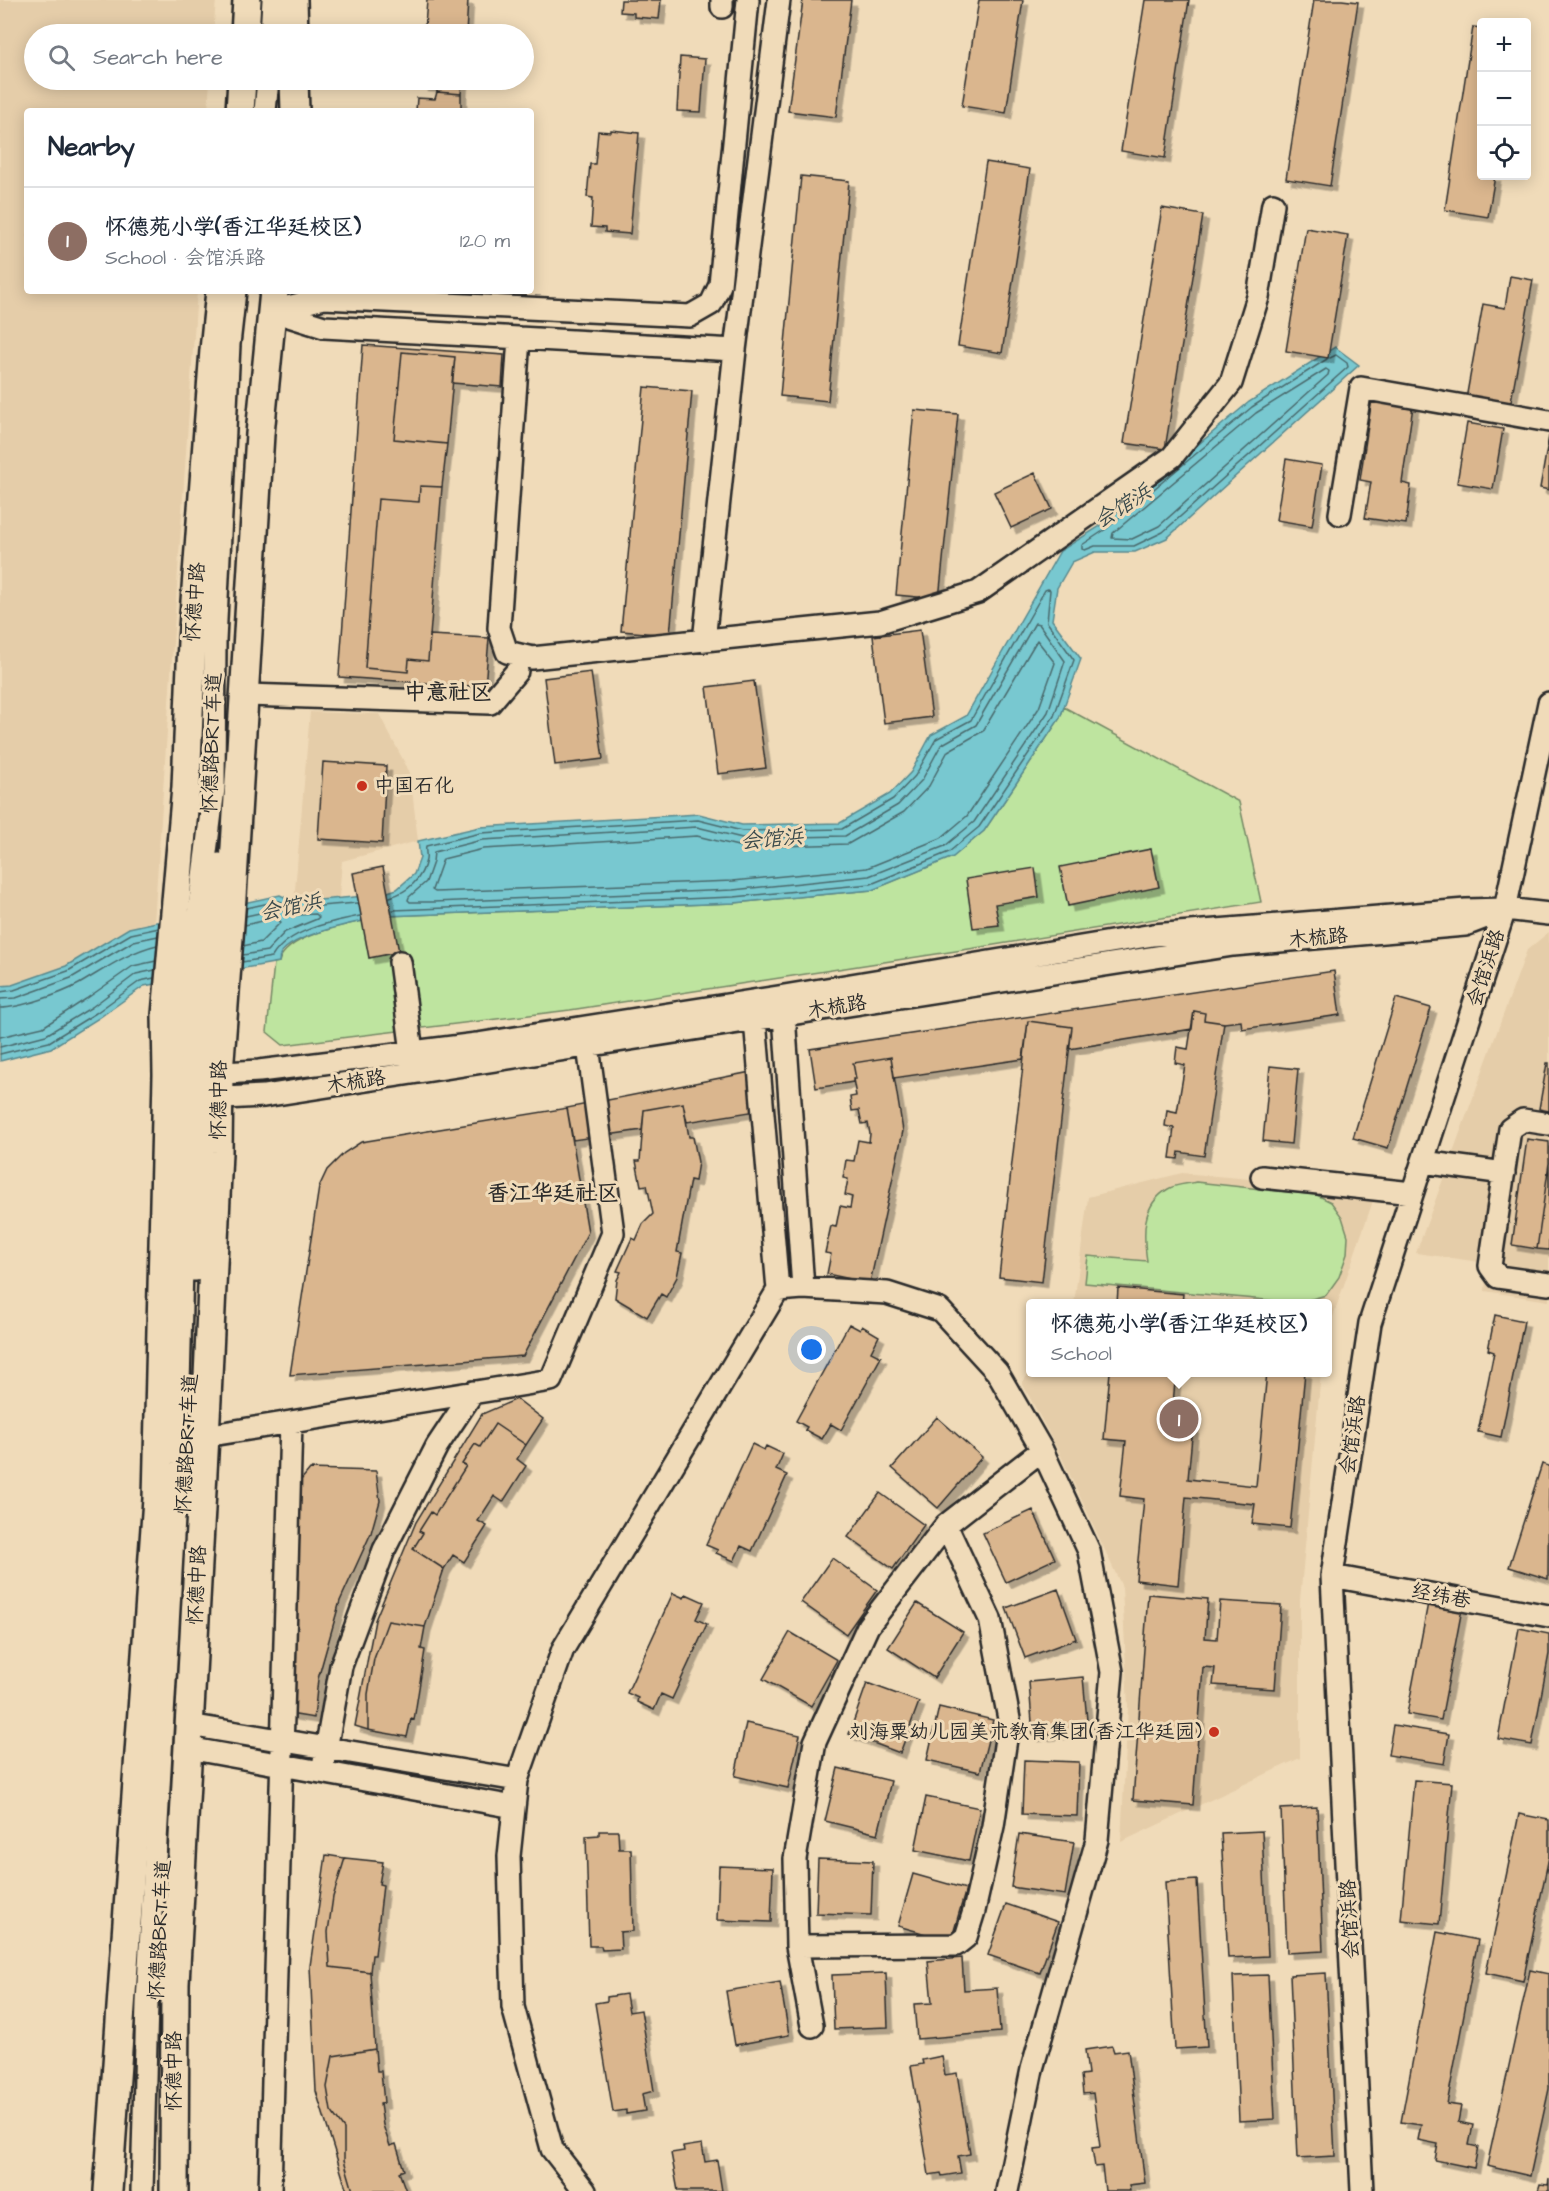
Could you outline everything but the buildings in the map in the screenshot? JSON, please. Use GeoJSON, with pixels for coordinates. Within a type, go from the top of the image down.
{"type":"FeatureCollection","features":[{"type":"Feature","properties":{"kind":"main road"},"geometry":{"type":"LineString","coordinates":[[246,24],[247,0]]}},
{"type":"Feature","properties":{"kind":"main road"},"geometry":{"type":"LineString","coordinates":[[293,0],[294,24]]}},
{"type":"Feature","properties":{"kind":"main road"},"geometry":{"type":"LineString","coordinates":[[240,108],[241,90]]}},
{"type":"Feature","properties":{"kind":"main road"},"geometry":{"type":"LineString","coordinates":[[294,90],[295,108]]}},
{"type":"Feature","properties":{"kind":"main road","name":"怀德中路"},"geometry":{"type":"LineString","coordinates":[[205,905],[186,787],[192,640],[220,294]]}},
{"type":"Feature","properties":{"kind":"main road"},"geometry":{"type":"LineString","coordinates":[[198,985],[205,905],[244,695],[261,434],[273,301]]}},
{"type":"Feature","properties":{"kind":"main road"},"geometry":{"type":"LineString","coordinates":[[198,985],[205,905]]}},
{"type":"Feature","properties":{"kind":"main road","name":"怀德中路"},"geometry":{"type":"LineString","coordinates":[[108,2191],[157,1498],[194,1087],[198,985]]}},
{"type":"Feature","properties":{"kind":"main road","name":"怀德中路"},"geometry":{"type":"LineString","coordinates":[[174,2191],[174,1984],[205,1436],[218,1152],[166,1015],[198,985]]}},
{"type":"Feature","properties":{"kind":"street"},"geometry":{"type":"LineString","coordinates":[[259,24],[261,0]]}},
{"type":"Feature","properties":{"kind":"street"},"geometry":{"type":"LineString","coordinates":[[271,24],[273,0]]}},
{"type":"Feature","properties":{"kind":"street"},"geometry":{"type":"LineString","coordinates":[[273,301],[324,298],[690,316],[711,304],[720,285],[748,0]]}},
{"type":"Feature","properties":{"kind":"street"},"geometry":{"type":"LineString","coordinates":[[704,641],[735,350],[779,0]]}},
{"type":"Feature","properties":{"kind":"street"},"geometry":{"type":"LineString","coordinates":[[253,108],[254,90]]}},
{"type":"Feature","properties":{"kind":"street"},"geometry":{"type":"LineString","coordinates":[[265,108],[266,90]]}},
{"type":"Feature","properties":{"kind":"street"},"geometry":{"type":"LineString","coordinates":[[519,338],[499,628],[507,652],[532,658],[880,622],[978,592],[1172,457],[1231,383],[1258,297],[1273,204]]}},
{"type":"Feature","properties":{"kind":"street","name":"怀德路BRT车道"},"geometry":{"type":"LineString","coordinates":[[205,905],[214,788],[216,629],[229,344],[235,294]]}},
{"type":"Feature","properties":{"kind":"street","name":"怀德路BRT车道"},"geometry":{"type":"LineString","coordinates":[[205,905],[225,789],[227,641],[241,346],[246,294]]}},
{"type":"Feature","properties":{"kind":"street"},"geometry":{"type":"LineString","coordinates":[[273,301],[324,327],[735,350]]}},
{"type":"Feature","properties":{"kind":"street"},"geometry":{"type":"LineString","coordinates":[[1340,514],[1361,388],[1549,421]]}},
{"type":"Feature","properties":{"kind":"street"},"geometry":{"type":"LineString","coordinates":[[244,695],[490,703],[517,671]]}},
{"type":"Feature","properties":{"kind":"street","name":"会馆浜路"},"geometry":{"type":"LineString","coordinates":[[1362,2191],[1332,1576],[1370,1323],[1505,909],[1549,703]]}},
{"type":"Feature","properties":{"kind":"street","name":"木梳路"},"geometry":{"type":"LineString","coordinates":[[194,1087],[264,1096],[1233,945],[1465,925],[1505,909]]}},
{"type":"Feature","properties":{"kind":"street","name":"木梳路"},"geometry":{"type":"LineString","coordinates":[[194,1087],[259,1071],[489,1042],[1154,935],[1505,909],[1549,914]]}},
{"type":"Feature","properties":{"kind":"street"},"geometry":{"type":"LineString","coordinates":[[400,962],[412,1052]]}},
{"type":"Feature","properties":{"kind":"street"},"geometry":{"type":"LineString","coordinates":[[784,1015],[803,1288]]}},
{"type":"Feature","properties":{"kind":"street"},"geometry":{"type":"LineString","coordinates":[[585,2191],[552,2149],[513,2007],[509,1856],[517,1780],[563,1649],[778,1290],[755,1020]]}},
{"type":"Feature","properties":{"kind":"street"},"geometry":{"type":"LineString","coordinates":[[205,1436],[551,1380],[613,1233],[588,1046]]}},
{"type":"Feature","properties":{"kind":"street","name":"怀德路BRT车道"},"geometry":{"type":"LineString","coordinates":[[142,2191],[147,2002],[177,1464],[194,1087]]}},
{"type":"Feature","properties":{"kind":"street","name":"怀德路BRT车道"},"geometry":{"type":"LineString","coordinates":[[154,2191],[156,1999],[194,1087]]}},
{"type":"Feature","properties":{"kind":"street"},"geometry":{"type":"LineString","coordinates":[[1549,1124],[1523,1120],[1510,1129],[1490,1266],[1498,1277],[1549,1284]]}},
{"type":"Feature","properties":{"kind":"street"},"geometry":{"type":"LineString","coordinates":[[1423,1162],[1504,1173]]}},
{"type":"Feature","properties":{"kind":"street"},"geometry":{"type":"LineString","coordinates":[[1262,1177],[1413,1193]]}},
{"type":"Feature","properties":{"kind":"street"},"geometry":{"type":"LineString","coordinates":[[778,1290],[803,1288],[887,1293],[940,1310],[997,1372],[1042,1450],[1089,1551],[1112,1672],[1097,1840],[1032,2069],[1007,2191]]}},
{"type":"Feature","properties":{"kind":"street"},"geometry":{"type":"LineString","coordinates":[[322,1772],[341,1666],[384,1550],[437,1446],[473,1392]]}},
{"type":"Feature","properties":{"kind":"street"},"geometry":{"type":"LineString","coordinates":[[270,2191],[291,1422]]}},
{"type":"Feature","properties":{"kind":"street"},"geometry":{"type":"LineString","coordinates":[[812,2026],[797,1946],[795,1859],[815,1742],[868,1626],[946,1525],[1042,1450]]}},
{"type":"Feature","properties":{"kind":"street"},"geometry":{"type":"LineString","coordinates":[[797,1946],[956,1946],[966,1936],[974,1911],[993,1826],[1009,1719],[990,1619],[946,1525]]}},
{"type":"Feature","properties":{"kind":"street","name":"经纬巷"},"geometry":{"type":"LineString","coordinates":[[1332,1576],[1549,1616]]}},
{"type":"Feature","properties":{"kind":"street"},"geometry":{"type":"LineString","coordinates":[[188,1736],[283,1741],[517,1780]]}},
{"type":"Feature","properties":{"kind":"street"},"geometry":{"type":"LineString","coordinates":[[188,1736],[282,1765],[514,1807]]}},
{"type":"Feature","properties":{"kind":"shaded area"},"geometry":{"type":"Polygon","coordinates":[[[0,0],[216,0],[214,24],[24,24],[24,90],[209,90],[208,108],[24,108],[24,294],[197,294],[154,923],[129,928],[66,966],[12,985],[0,986],[0,0]]]}},
{"type":"Feature","properties":{"kind":"shaded area"},"geometry":{"type":"Polygon","coordinates":[[[310,712],[379,714],[410,773],[418,841],[342,861],[339,898],[294,902],[310,712]]]}},
{"type":"Feature","properties":{"kind":"shaded area"},"geometry":{"type":"Polygon","coordinates":[[[1549,932],[1549,1301],[1485,1291],[1487,1263],[1416,1253],[1527,950],[1549,932]]]}},
{"type":"Feature","properties":{"kind":"shaded area"},"geometry":{"type":"Polygon","coordinates":[[[1182,1173],[1375,1195],[1332,1319],[1332,1299],[1075,1299],[1088,1197],[1182,1173]]]}},
{"type":"Feature","properties":{"kind":"shaded area"},"geometry":{"type":"Polygon","coordinates":[[[1026,1377],[1321,1377],[1300,1600],[1300,1758],[1121,1842],[1128,1707],[1122,1587],[1061,1456],[1022,1383],[1026,1377]]]}},
{"type":"Feature","properties":{"kind":"green space"},"geometry":{"type":"Polygon","coordinates":[[[1064,707],[1239,802],[1261,902],[570,1010],[283,1045],[267,1032],[274,963],[279,962],[284,952],[295,943],[325,930],[342,926],[386,916],[734,903],[872,890],[952,857],[984,831],[1060,718],[1064,707]]]}},
{"type":"Feature","properties":{"kind":"green space"},"geometry":{"type":"Polygon","coordinates":[[[1196,1182],[1317,1195],[1331,1202],[1342,1217],[1348,1236],[1347,1254],[1339,1277],[1326,1295],[1312,1299],[1255,1299],[1085,1283],[1088,1256],[1147,1261],[1145,1231],[1148,1212],[1159,1196],[1178,1185],[1196,1182]]]}},
{"type":"Feature","properties":{"kind":"water","name":"会馆浜"},"geometry":{"type":"Polygon","coordinates":[[[1335,347],[1359,365],[1167,538],[1135,552],[1095,552],[1072,562],[1057,588],[1052,620],[1081,659],[1060,718],[984,831],[953,857],[872,890],[734,903],[386,916],[361,921],[300,939],[281,953],[279,962],[144,986],[51,1048],[0,1061],[0,986],[12,985],[66,966],[129,928],[280,895],[295,902],[378,895],[397,889],[414,874],[420,858],[418,841],[480,827],[699,814],[742,825],[840,823],[890,794],[911,772],[931,735],[966,716],[1060,551],[1102,525],[1249,402],[1335,347]]]}},
{"type":"Feature","properties":{"kind":"place","name":"中国石化"},"geometry":{"type":"Point","coordinates":[362,786]}},
{"type":"Feature","properties":{"kind":"place","name":"怀德苑小学(香江华廷校区)"},"geometry":{"type":"Point","coordinates":[1179,1419]}},
{"type":"Feature","properties":{"kind":"place","name":"刘海粟幼儿园美术教育集团(香江华廷园)"},"geometry":{"type":"Point","coordinates":[1214,1732]}},
{"type":"Feature","properties":{"kind":"district","name":"中意社区"},"geometry":{"type":"Point","coordinates":[448,692]}},
{"type":"Feature","properties":{"kind":"district","name":"香江华廷社区"},"geometry":{"type":"Point","coordinates":[553,1193]}}]}
